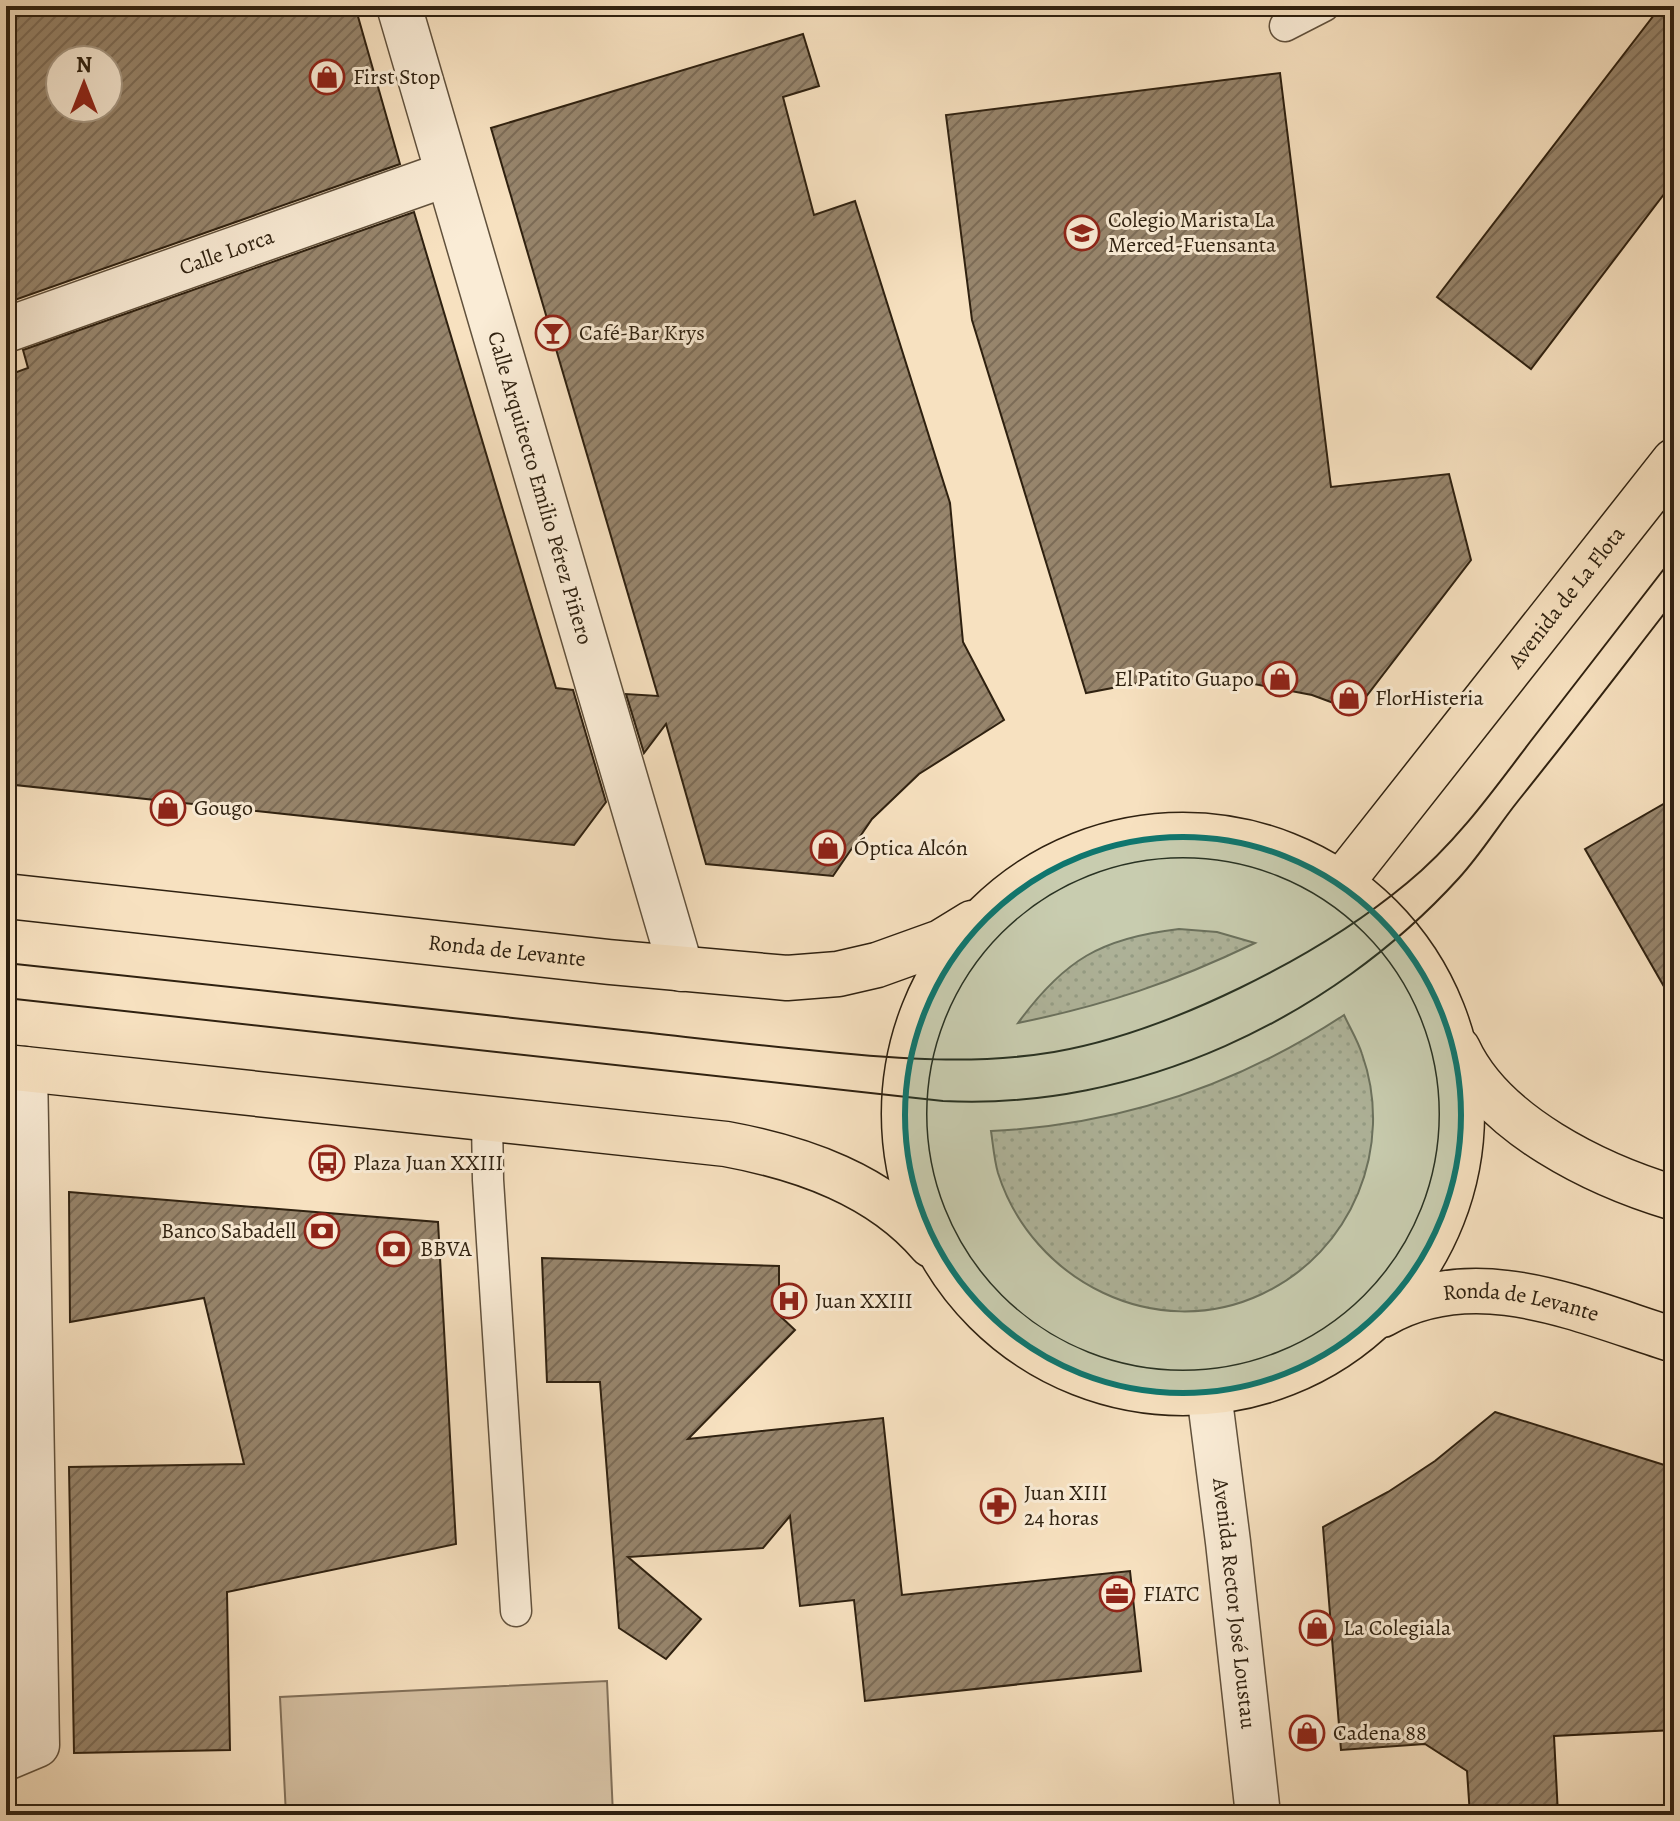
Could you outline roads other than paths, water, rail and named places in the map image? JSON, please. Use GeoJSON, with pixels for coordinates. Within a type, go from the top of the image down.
{"type":"FeatureCollection","features":[{"type":"Feature","properties":{"kind":"main road","name":"Avenida de La Flota"},"geometry":{"type":"LineString","coordinates":[[1341,883],[1674,461]]}},
{"type":"Feature","properties":{"kind":"main road"},"geometry":{"type":"LineString","coordinates":[[941,1256],[914,1194],[905,1154],[903,1111],[908,1059],[931,992],[950,959],[994,908],[1048,869],[1115,844],[1160,836],[1201,835],[1278,851],[1341,883],[1373,910],[1418,962],[1438,999],[1463,1060],[1504,1109],[1529,1128],[1600,1169],[1674,1198]]}},
{"type":"Feature","properties":{"kind":"main road","name":"Ronda de Levante"},"geometry":{"type":"LineString","coordinates":[[6,896],[787,978],[838,974],[911,955],[941,942],[994,908]]}},
{"type":"Feature","properties":{"kind":"main road"},"geometry":{"type":"LineString","coordinates":[[15,1068],[726,1144],[773,1153],[811,1166],[873,1197],[901,1215],[941,1256],[983,1310],[1005,1331],[1068,1369],[1140,1391],[1209,1393],[1280,1376],[1340,1346],[1398,1294],[1432,1242],[1455,1183],[1463,1110],[1461,1076],[1452,1035]]}},
{"type":"Feature","properties":{"kind":"main road","name":"Ronda de Levante"},"geometry":{"type":"LineString","coordinates":[[1370,1322],[1401,1304],[1441,1293],[1490,1291],[1544,1299],[1674,1340]]}},
{"type":"Feature","properties":{"kind":"street","name":"Calle Arquitecto Emilio Pérez Piñero"},"geometry":{"type":"LineString","coordinates":[[399,6],[681,969]]}},
{"type":"Feature","properties":{"kind":"street","name":"Calle Lorca"},"geometry":{"type":"LineString","coordinates":[[6,330],[447,174]]}},
{"type":"Feature","properties":{"kind":"street"},"geometry":{"type":"LineString","coordinates":[[6,1758],[37,1745],[15,1068]]}},
{"type":"Feature","properties":{"kind":"street","name":"Avenida Rector José Loustau"},"geometry":{"type":"LineString","coordinates":[[1209,1393],[1258,1815]]}},
{"type":"Feature","properties":{"kind":"lane"},"geometry":{"type":"LineString","coordinates":[[1285,26],[1324,6]]}},
{"type":"Feature","properties":{"kind":"lane"},"geometry":{"type":"LineString","coordinates":[[487,1119],[488,1180],[516,1611]]}},
{"type":"Feature","properties":{"kind":"tram line"},"geometry":{"type":"LineString","coordinates":[[6,963],[878,1056],[995,1058],[1054,1052],[1099,1042],[1193,1009],[1287,964],[1371,911],[1425,868],[1473,816],[1674,556]]}},
{"type":"Feature","properties":{"kind":"tram line"},"geometry":{"type":"LineString","coordinates":[[6,998],[943,1101],[1015,1100],[1087,1090],[1157,1072],[1225,1046],[1290,1013],[1351,974],[1408,928],[1467,869],[1674,601]]}},
{"type":"Feature","properties":{"kind":"place","name":"First Stop"},"geometry":{"type":"Point","coordinates":[327,77]}},
{"type":"Feature","properties":{"kind":"place","name":"Colegio Marista La Merced-Fuensanta"},"geometry":{"type":"Point","coordinates":[1082,233]}},
{"type":"Feature","properties":{"kind":"place","name":"Café-Bar Krys"},"geometry":{"type":"Point","coordinates":[553,333]}},
{"type":"Feature","properties":{"kind":"place","name":"El Patito Guapo"},"geometry":{"type":"Point","coordinates":[1280,679]}},
{"type":"Feature","properties":{"kind":"place","name":"FlorHisteria"},"geometry":{"type":"Point","coordinates":[1349,698]}},
{"type":"Feature","properties":{"kind":"place","name":"Gougo"},"geometry":{"type":"Point","coordinates":[168,808]}},
{"type":"Feature","properties":{"kind":"place","name":"Óptica Alcón"},"geometry":{"type":"Point","coordinates":[828,848]}},
{"type":"Feature","properties":{"kind":"place","name":"Plaza Juan XXIII"},"geometry":{"type":"Point","coordinates":[327,1163]}},
{"type":"Feature","properties":{"kind":"place","name":"Banco Sabadell"},"geometry":{"type":"Point","coordinates":[322,1231]}},
{"type":"Feature","properties":{"kind":"place","name":"BBVA"},"geometry":{"type":"Point","coordinates":[394,1249]}},
{"type":"Feature","properties":{"kind":"place","name":"Juan XXIII"},"geometry":{"type":"Point","coordinates":[789,1301]}},
{"type":"Feature","properties":{"kind":"place","name":"Juan XIII 24 horas"},"geometry":{"type":"Point","coordinates":[998,1506]}},
{"type":"Feature","properties":{"kind":"place","name":"FIATC"},"geometry":{"type":"Point","coordinates":[1117,1594]}},
{"type":"Feature","properties":{"kind":"place","name":"La Colegiala"},"geometry":{"type":"Point","coordinates":[1317,1628]}},
{"type":"Feature","properties":{"kind":"place","name":"Cadena 88"},"geometry":{"type":"Point","coordinates":[1307,1733]}}]}
